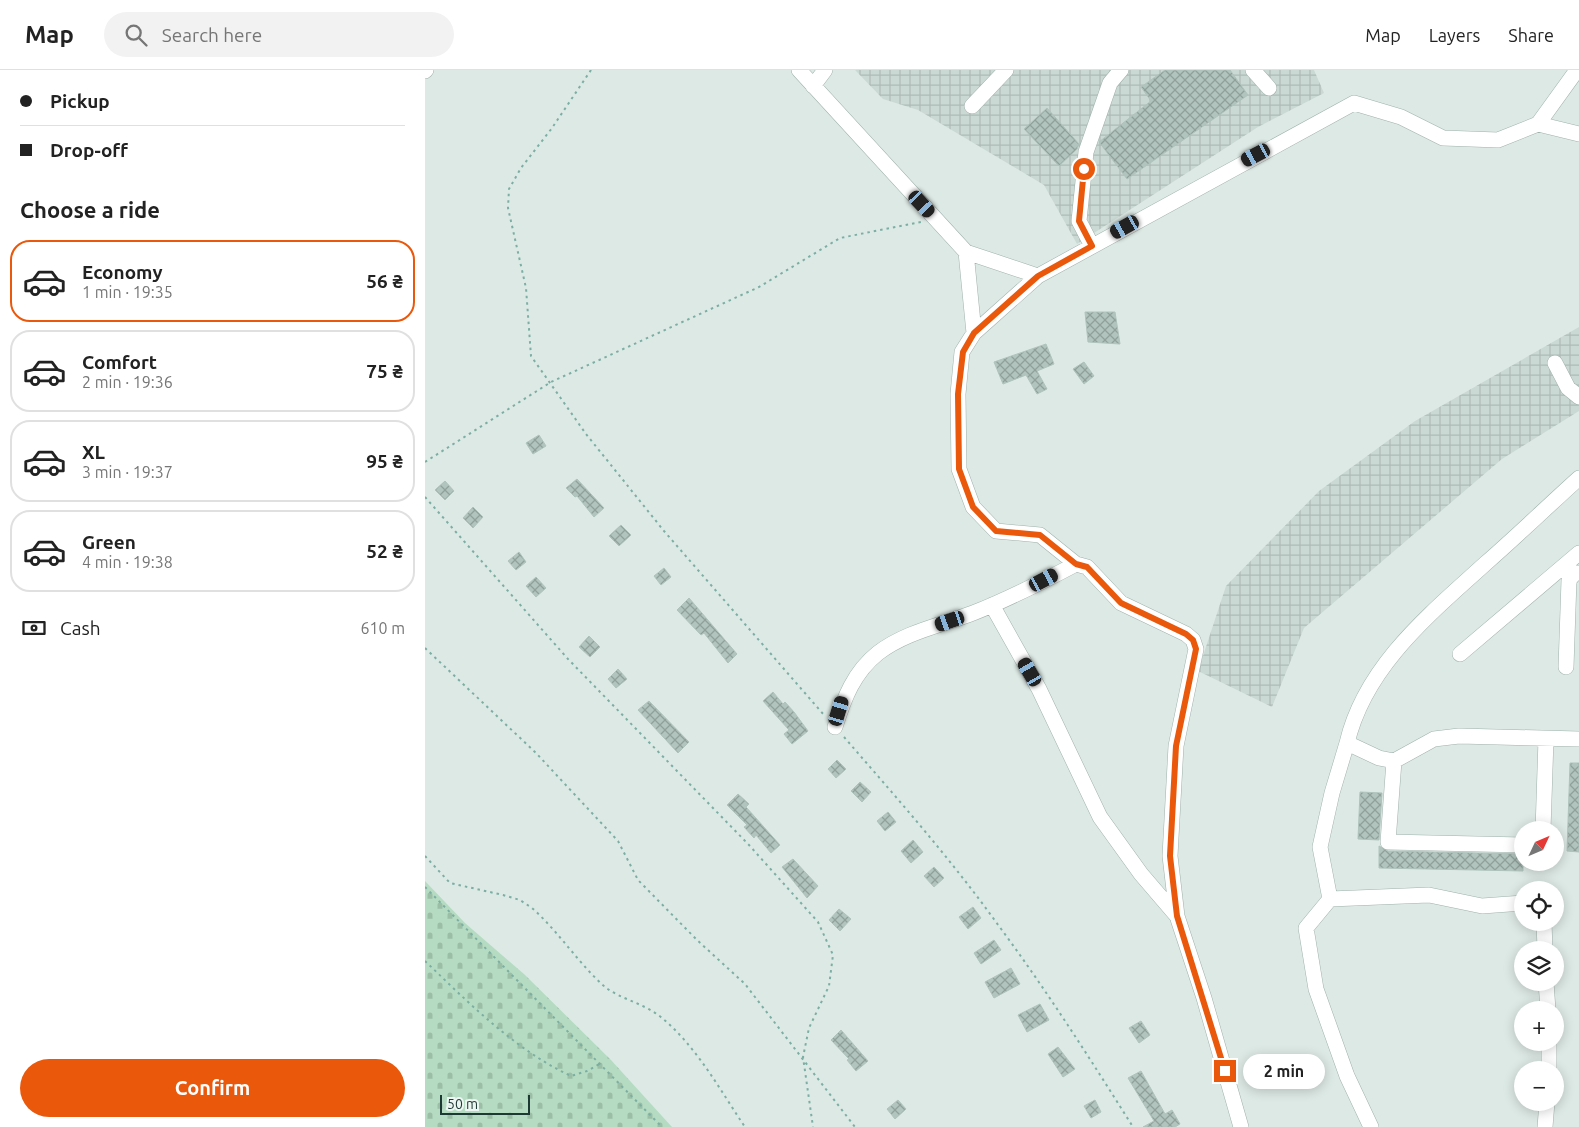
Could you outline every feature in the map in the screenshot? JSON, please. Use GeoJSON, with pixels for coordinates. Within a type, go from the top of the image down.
{"type":"FeatureCollection","features":[{"type":"Feature","properties":{"kind":"street"},"geometry":{"type":"LineString","coordinates":[[799,70],[966,252],[1038,276]]}},
{"type":"Feature","properties":{"kind":"street"},"geometry":{"type":"LineString","coordinates":[[813,86],[825,70]]}},
{"type":"Feature","properties":{"kind":"street"},"geometry":{"type":"LineString","coordinates":[[972,106],[1006,70]]}},
{"type":"Feature","properties":{"kind":"street"},"geometry":{"type":"LineString","coordinates":[[1092,246],[1079,221],[1086,152],[1110,83],[1121,70]]}},
{"type":"Feature","properties":{"kind":"street"},"geometry":{"type":"LineString","coordinates":[[1253,70],[1269,88]]}},
{"type":"Feature","properties":{"kind":"street"},"geometry":{"type":"LineString","coordinates":[[1241,1127],[1204,998],[1177,916],[1170,856],[1176,746],[1196,649],[1193,640],[1186,634],[1121,603],[1087,567],[1076,564],[1040,535],[996,531],[973,507],[959,469],[958,394],[963,352],[974,333],[1038,276],[1354,103],[1401,116],[1443,138],[1498,140],[1538,124],[1577,70]]}},
{"type":"Feature","properties":{"kind":"street"},"geometry":{"type":"LineString","coordinates":[[1538,124],[1579,134]]}},
{"type":"Feature","properties":{"kind":"street"},"geometry":{"type":"LineString","coordinates":[[966,252],[974,333]]}},
{"type":"Feature","properties":{"kind":"street"},"geometry":{"type":"LineString","coordinates":[[1555,363],[1568,388],[1579,397]]}},
{"type":"Feature","properties":{"kind":"street"},"geometry":{"type":"LineString","coordinates":[[1330,899],[1320,847],[1332,793],[1351,725],[1371,684],[1400,644],[1579,478]]}},
{"type":"Feature","properties":{"kind":"street"},"geometry":{"type":"LineString","coordinates":[[1460,654],[1579,554]]}},
{"type":"Feature","properties":{"kind":"street"},"geometry":{"type":"LineString","coordinates":[[835,727],[844,696],[855,676],[879,652],[913,634],[1012,597],[1076,564]]}},
{"type":"Feature","properties":{"kind":"street"},"geometry":{"type":"LineString","coordinates":[[1566,667],[1569,580],[1579,573]]}},
{"type":"Feature","properties":{"kind":"street"},"geometry":{"type":"LineString","coordinates":[[992,605],[1039,689],[1100,817],[1141,874],[1177,916]]}},
{"type":"Feature","properties":{"kind":"street"},"geometry":{"type":"LineString","coordinates":[[1347,743],[1379,758],[1394,761],[1435,739],[1459,736],[1579,739]]}},
{"type":"Feature","properties":{"kind":"street"},"geometry":{"type":"LineString","coordinates":[[1543,821],[1546,739]]}},
{"type":"Feature","properties":{"kind":"street"},"geometry":{"type":"LineString","coordinates":[[1394,761],[1388,842],[1514,845]]}},
{"type":"Feature","properties":{"kind":"street"},"geometry":{"type":"LineString","coordinates":[[1371,1127],[1347,1076],[1315,980],[1305,928],[1330,899],[1429,895],[1482,906],[1514,904]]}},
{"type":"Feature","properties":{"kind":"street"},"geometry":{"type":"LineString","coordinates":[[1545,1127],[1546,1111]]}},
{"type":"Feature","properties":{"kind":"path"},"geometry":{"type":"LineString","coordinates":[[591,70],[552,128],[521,168],[509,189],[508,208],[526,288],[531,356],[586,434],[664,531],[923,829],[996,921],[1069,1024],[1133,1127]]}},
{"type":"Feature","properties":{"kind":"path"},"geometry":{"type":"LineString","coordinates":[[425,462],[551,382],[759,287],[840,238],[935,219]]}},
{"type":"Feature","properties":{"kind":"path"},"geometry":{"type":"LineString","coordinates":[[425,497],[595,688],[749,845],[818,922],[833,955],[829,986],[809,1028],[803,1057],[813,1127]]}},
{"type":"Feature","properties":{"kind":"path"},"geometry":{"type":"LineString","coordinates":[[425,648],[536,753],[617,841],[638,880],[697,940],[745,984],[855,1127]]}},
{"type":"Feature","properties":{"kind":"path"},"geometry":{"type":"LineString","coordinates":[[425,856],[450,882],[520,900],[532,908],[607,988],[641,1004],[662,1017],[682,1037],[701,1062],[745,1127]]}},
{"type":"Feature","properties":{"kind":"path"},"geometry":{"type":"LineString","coordinates":[[425,887],[448,913],[601,1063],[662,1127]]}},
{"type":"Feature","properties":{"kind":"path"},"geometry":{"type":"LineString","coordinates":[[425,961],[501,1030],[556,1069],[571,1076],[587,1071],[601,1063]]}},
{"type":"Feature","properties":{"kind":"shaded area"},"geometry":{"type":"Polygon","coordinates":[[[855,70],[1314,70],[1324,93],[1258,127],[1077,244],[1044,185],[918,110],[883,99],[855,70]]]}},
{"type":"Feature","properties":{"kind":"shaded area"},"geometry":{"type":"Polygon","coordinates":[[[1579,327],[1579,411],[1502,459],[1304,628],[1272,707],[1198,671],[1226,586],[1319,491],[1415,421],[1579,327]]]}},
{"type":"Feature","properties":{"kind":"green space"},"geometry":{"type":"Polygon","coordinates":[[[425,881],[465,923],[524,974],[611,1060],[672,1127],[425,1127],[425,881]]]}},
{"type":"Feature","properties":{"kind":"building"},"geometry":{"type":"Polygon","coordinates":[[[1165,70],[1230,70],[1248,95],[1127,179],[1099,142],[1151,101],[1141,87],[1165,70]]]}},
{"type":"Feature","properties":{"kind":"building"},"geometry":{"type":"Polygon","coordinates":[[[1047,108],[1079,144],[1077,149],[1059,166],[1024,129],[1047,108]]]}},
{"type":"Feature","properties":{"kind":"building"},"geometry":{"type":"Polygon","coordinates":[[[1085,312],[1115,312],[1120,344],[1088,342],[1085,312]]]}},
{"type":"Feature","properties":{"kind":"building"},"geometry":{"type":"Polygon","coordinates":[[[1046,344],[1054,364],[1037,371],[1047,389],[1037,394],[1026,375],[1003,384],[994,362],[1046,344]]]}},
{"type":"Feature","properties":{"kind":"building"},"geometry":{"type":"Polygon","coordinates":[[[1084,362],[1094,376],[1084,384],[1073,369],[1084,362]]]}},
{"type":"Feature","properties":{"kind":"building"},"geometry":{"type":"Polygon","coordinates":[[[539,435],[546,446],[533,454],[526,443],[539,435]]]}},
{"type":"Feature","properties":{"kind":"building"},"geometry":{"type":"Polygon","coordinates":[[[577,479],[604,508],[594,517],[577,496],[575,497],[566,488],[577,479]]]}},
{"type":"Feature","properties":{"kind":"building"},"geometry":{"type":"Polygon","coordinates":[[[445,481],[454,491],[445,500],[435,490],[445,481]]]}},
{"type":"Feature","properties":{"kind":"building"},"geometry":{"type":"Polygon","coordinates":[[[473,507],[483,517],[473,528],[463,518],[473,507]]]}},
{"type":"Feature","properties":{"kind":"building"},"geometry":{"type":"Polygon","coordinates":[[[621,525],[631,535],[619,546],[609,536],[621,525]]]}},
{"type":"Feature","properties":{"kind":"building"},"geometry":{"type":"Polygon","coordinates":[[[519,552],[526,562],[516,570],[508,561],[519,552]]]}},
{"type":"Feature","properties":{"kind":"building"},"geometry":{"type":"Polygon","coordinates":[[[664,568],[671,577],[661,585],[654,576],[664,568]]]}},
{"type":"Feature","properties":{"kind":"building"},"geometry":{"type":"Polygon","coordinates":[[[536,577],[546,588],[536,597],[526,586],[536,577]]]}},
{"type":"Feature","properties":{"kind":"building"},"geometry":{"type":"Polygon","coordinates":[[[689,598],[737,654],[728,663],[704,633],[701,635],[677,610],[689,598]]]}},
{"type":"Feature","properties":{"kind":"building"},"geometry":{"type":"Polygon","coordinates":[[[589,636],[600,647],[590,657],[579,647],[589,636]]]}},
{"type":"Feature","properties":{"kind":"building"},"geometry":{"type":"Polygon","coordinates":[[[618,669],[627,679],[616,688],[608,679],[618,669]]]}},
{"type":"Feature","properties":{"kind":"building"},"geometry":{"type":"Polygon","coordinates":[[[773,692],[783,704],[785,702],[794,712],[808,731],[792,744],[784,734],[789,730],[763,701],[773,692]]]}},
{"type":"Feature","properties":{"kind":"building"},"geometry":{"type":"Polygon","coordinates":[[[649,701],[689,742],[678,753],[638,710],[649,701]]]}},
{"type":"Feature","properties":{"kind":"building"},"geometry":{"type":"Polygon","coordinates":[[[837,760],[846,769],[836,778],[828,769],[837,760]]]}},
{"type":"Feature","properties":{"kind":"building"},"geometry":{"type":"Polygon","coordinates":[[[1570,763],[1579,763],[1579,852],[1567,851],[1570,763]]]}},
{"type":"Feature","properties":{"kind":"building"},"geometry":{"type":"Polygon","coordinates":[[[860,782],[871,792],[862,802],[851,791],[860,782]]]}},
{"type":"Feature","properties":{"kind":"building"},"geometry":{"type":"Polygon","coordinates":[[[1360,792],[1382,793],[1379,840],[1358,839],[1360,792]]]}},
{"type":"Feature","properties":{"kind":"building"},"geometry":{"type":"Polygon","coordinates":[[[738,794],[749,804],[746,807],[780,845],[771,853],[756,835],[754,838],[744,827],[747,825],[727,805],[738,794]]]}},
{"type":"Feature","properties":{"kind":"building"},"geometry":{"type":"Polygon","coordinates":[[[888,812],[896,822],[885,831],[877,821],[888,812]]]}},
{"type":"Feature","properties":{"kind":"building"},"geometry":{"type":"Polygon","coordinates":[[[913,840],[923,852],[911,863],[901,851],[913,840]]]}},
{"type":"Feature","properties":{"kind":"building"},"geometry":{"type":"Polygon","coordinates":[[[1379,846],[1388,851],[1514,854],[1514,871],[1379,868],[1379,846]]]}},
{"type":"Feature","properties":{"kind":"building"},"geometry":{"type":"Polygon","coordinates":[[[793,859],[818,886],[807,898],[782,867],[793,859]]]}},
{"type":"Feature","properties":{"kind":"building"},"geometry":{"type":"Polygon","coordinates":[[[934,867],[944,878],[934,887],[924,876],[934,867]]]}},
{"type":"Feature","properties":{"kind":"building"},"geometry":{"type":"Polygon","coordinates":[[[973,907],[981,918],[968,929],[959,917],[973,907]]]}},
{"type":"Feature","properties":{"kind":"building"},"geometry":{"type":"Polygon","coordinates":[[[839,909],[851,919],[840,931],[829,920],[839,909]]]}},
{"type":"Feature","properties":{"kind":"building"},"geometry":{"type":"Polygon","coordinates":[[[994,940],[1001,950],[981,964],[974,953],[994,940]]]}},
{"type":"Feature","properties":{"kind":"building"},"geometry":{"type":"Polygon","coordinates":[[[1011,968],[1020,984],[994,998],[985,982],[1011,968]]]}},
{"type":"Feature","properties":{"kind":"building"},"geometry":{"type":"Polygon","coordinates":[[[1040,1004],[1049,1020],[1027,1032],[1018,1015],[1040,1004]]]}},
{"type":"Feature","properties":{"kind":"building"},"geometry":{"type":"Polygon","coordinates":[[[1141,1021],[1150,1035],[1139,1043],[1129,1028],[1141,1021]]]}},
{"type":"Feature","properties":{"kind":"building"},"geometry":{"type":"Polygon","coordinates":[[[841,1030],[868,1061],[856,1071],[847,1060],[849,1059],[831,1040],[841,1030]]]}},
{"type":"Feature","properties":{"kind":"building"},"geometry":{"type":"Polygon","coordinates":[[[1058,1047],[1075,1069],[1063,1077],[1048,1054],[1058,1047]]]}},
{"type":"Feature","properties":{"kind":"building"},"geometry":{"type":"Polygon","coordinates":[[[1141,1071],[1165,1114],[1172,1110],[1180,1124],[1175,1127],[1143,1127],[1154,1121],[1128,1078],[1141,1071]]]}},
{"type":"Feature","properties":{"kind":"building"},"geometry":{"type":"Polygon","coordinates":[[[898,1100],[906,1109],[895,1119],[887,1109],[898,1100]]]}},
{"type":"Feature","properties":{"kind":"building"},"geometry":{"type":"Polygon","coordinates":[[[1095,1100],[1101,1112],[1091,1118],[1084,1106],[1095,1100]]]}},
{"type":"Feature","properties":{"kind":"route"},"geometry":{"type":"LineString","coordinates":[[1084,169],[1079,221],[1092,246],[1038,276],[974,333],[963,352],[958,394],[959,469],[973,507],[996,531],[1040,535],[1076,564],[1087,567],[1121,603],[1167,624],[1193,640],[1196,649],[1176,746],[1170,856],[1177,916],[1204,998],[1225,1071]]}}]}
